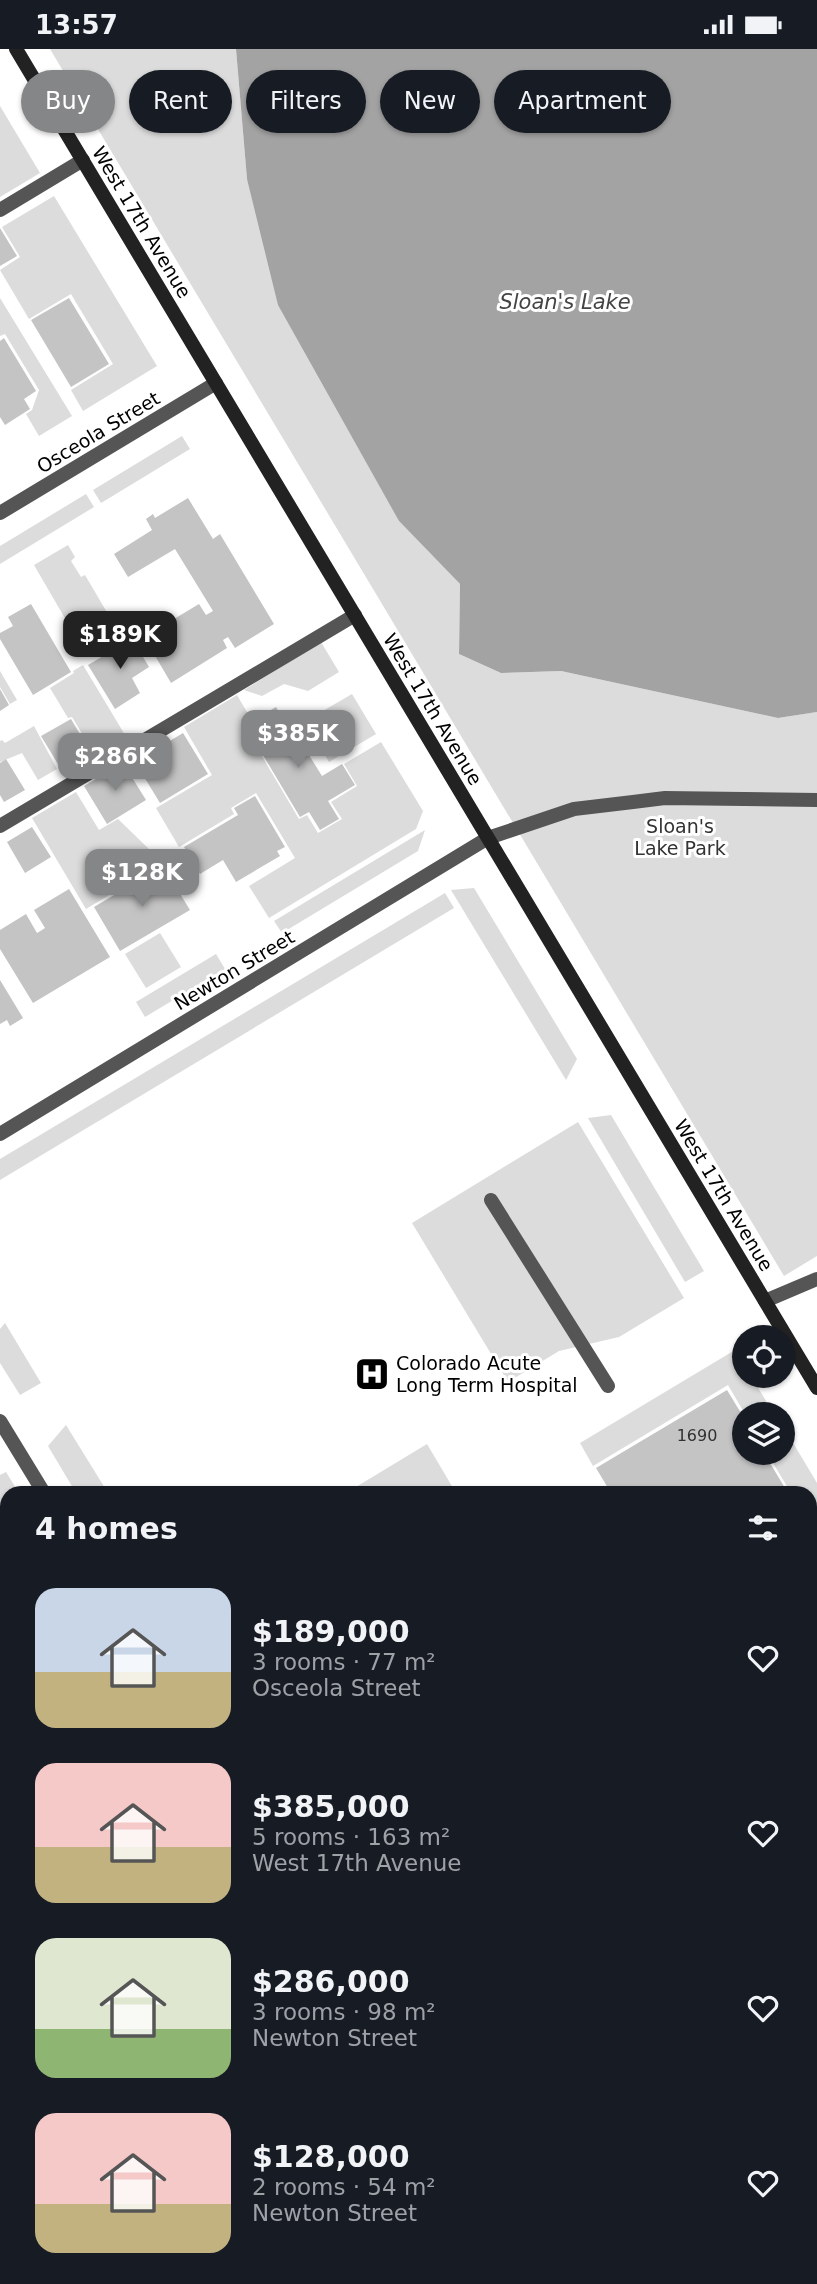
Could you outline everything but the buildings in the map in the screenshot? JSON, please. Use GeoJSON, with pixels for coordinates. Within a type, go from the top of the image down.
{"type":"FeatureCollection","features":[{"type":"Feature","properties":{"kind":"street","name":"West 17th Avenue"},"geometry":{"type":"LineString","coordinates":[[16,49],[817,1388]]}},
{"type":"Feature","properties":{"kind":"street"},"geometry":{"type":"LineString","coordinates":[[0,210],[83,160]]}},
{"type":"Feature","properties":{"kind":"street","name":"Osceola Street"},"geometry":{"type":"LineString","coordinates":[[0,513],[216,383]]}},
{"type":"Feature","properties":{"kind":"street"},"geometry":{"type":"LineString","coordinates":[[0,826],[355,615]]}},
{"type":"Feature","properties":{"kind":"street","name":"Newton Street"},"geometry":{"type":"LineString","coordinates":[[0,1133],[488,838],[574,809],[621,803],[665,798],[817,800]]}},
{"type":"Feature","properties":{"kind":"street"},"geometry":{"type":"LineString","coordinates":[[491,1199],[608,1387]]}},
{"type":"Feature","properties":{"kind":"street"},"geometry":{"type":"LineString","coordinates":[[765,1301],[817,1279]]}},
{"type":"Feature","properties":{"kind":"street"},"geometry":{"type":"LineString","coordinates":[[2,1430],[39,1486]]}},
{"type":"Feature","properties":{"kind":"green space","name":"Sloan's Lake Park"},"geometry":{"type":"Polygon","coordinates":[[[50,49],[236,49],[247,179],[399,521],[460,584],[459,654],[501,673],[561,671],[778,718],[817,712],[817,1256],[784,1276],[100,133],[115,133],[115,70],[63,70],[50,49]]]}},
{"type":"Feature","properties":{"kind":"green space"},"geometry":{"type":"Polygon","coordinates":[[[0,106],[40,173],[0,197],[0,106]]]}},
{"type":"Feature","properties":{"kind":"green space"},"geometry":{"type":"Polygon","coordinates":[[[54,196],[157,366],[83,411],[71,390],[113,364],[71,294],[29,319],[0,270],[20,257],[2,227],[54,196]]]}},
{"type":"Feature","properties":{"kind":"green space"},"geometry":{"type":"Polygon","coordinates":[[[0,298],[72,416],[39,436],[26,414],[32,410],[39,390],[5,334],[0,336],[0,298]]]}},
{"type":"Feature","properties":{"kind":"green space"},"geometry":{"type":"Polygon","coordinates":[[[182,436],[190,449],[101,503],[93,490],[182,436]]]}},
{"type":"Feature","properties":{"kind":"green space"},"geometry":{"type":"Polygon","coordinates":[[[86,494],[94,507],[0,564],[0,546],[86,494]]]}},
{"type":"Feature","properties":{"kind":"green space"},"geometry":{"type":"Polygon","coordinates":[[[68,545],[75,557],[71,561],[81,577],[85,575],[116,632],[84,651],[34,565],[68,545]]]}},
{"type":"Feature","properties":{"kind":"green space"},"geometry":{"type":"Polygon","coordinates":[[[321,642],[339,672],[308,691],[284,684],[262,696],[244,690],[321,642]]]}},
{"type":"Feature","properties":{"kind":"green space"},"geometry":{"type":"Polygon","coordinates":[[[83,665],[125,735],[94,753],[50,688],[83,665]]]}},
{"type":"Feature","properties":{"kind":"green space"},"geometry":{"type":"Polygon","coordinates":[[[0,671],[17,700],[10,704],[0,687],[0,671]]]}},
{"type":"Feature","properties":{"kind":"green space"},"geometry":{"type":"Polygon","coordinates":[[[352,694],[376,734],[329,762],[316,740],[302,744],[292,729],[352,694]]]}},
{"type":"Feature","properties":{"kind":"green space"},"geometry":{"type":"Polygon","coordinates":[[[237,695],[251,719],[243,724],[299,819],[307,815],[318,833],[342,819],[331,802],[357,786],[344,764],[381,742],[423,811],[416,829],[269,918],[249,886],[295,858],[256,793],[231,808],[234,814],[179,847],[156,808],[212,775],[184,727],[237,695]]]}},
{"type":"Feature","properties":{"kind":"green space"},"geometry":{"type":"Polygon","coordinates":[[[34,726],[57,769],[38,780],[22,753],[0,762],[0,741],[5,743],[34,726]]]}},
{"type":"Feature","properties":{"kind":"green space"},"geometry":{"type":"Polygon","coordinates":[[[76,792],[99,830],[118,819],[151,851],[111,875],[119,889],[86,909],[32,818],[76,792]]]}},
{"type":"Feature","properties":{"kind":"green space"},"geometry":{"type":"Polygon","coordinates":[[[425,830],[418,851],[282,933],[274,921],[425,830]]]}},
{"type":"Feature","properties":{"kind":"green space"},"geometry":{"type":"Polygon","coordinates":[[[474,888],[577,1059],[566,1080],[451,890],[474,888]]]}},
{"type":"Feature","properties":{"kind":"green space"},"geometry":{"type":"Polygon","coordinates":[[[445,893],[454,908],[0,1180],[0,1159],[445,893]]]}},
{"type":"Feature","properties":{"kind":"green space"},"geometry":{"type":"Polygon","coordinates":[[[160,933],[181,967],[146,988],[125,954],[160,933]]]}},
{"type":"Feature","properties":{"kind":"green space"},"geometry":{"type":"Polygon","coordinates":[[[216,954],[225,969],[145,1017],[136,1002],[216,954]]]}},
{"type":"Feature","properties":{"kind":"green space"},"geometry":{"type":"Polygon","coordinates":[[[611,1115],[704,1271],[685,1282],[588,1118],[611,1115]]]}},
{"type":"Feature","properties":{"kind":"green space"},"geometry":{"type":"Polygon","coordinates":[[[578,1122],[684,1298],[619,1337],[559,1351],[508,1382],[412,1223],[578,1122]]]}},
{"type":"Feature","properties":{"kind":"green space"},"geometry":{"type":"Polygon","coordinates":[[[5,1323],[41,1383],[20,1395],[0,1363],[0,1329],[5,1323]]]}},
{"type":"Feature","properties":{"kind":"green space"},"geometry":{"type":"Polygon","coordinates":[[[732,1352],[732,1388],[758,1388],[767,1402],[738,1402],[728,1385],[593,1466],[580,1443],[732,1352]]]}},
{"type":"Feature","properties":{"kind":"green space"},"geometry":{"type":"Polygon","coordinates":[[[66,1425],[104,1486],[72,1486],[48,1446],[66,1425]]]}},
{"type":"Feature","properties":{"kind":"green space"},"geometry":{"type":"Polygon","coordinates":[[[427,1444],[452,1486],[358,1486],[427,1444]]]}},
{"type":"Feature","properties":{"kind":"green space"},"geometry":{"type":"Polygon","coordinates":[[[795,1446],[817,1486],[787,1486],[774,1465],[795,1465],[795,1446]]]}},
{"type":"Feature","properties":{"kind":"green space"},"geometry":{"type":"Polygon","coordinates":[[[6,1472],[15,1486],[0,1486],[0,1475],[6,1472]]]}},
{"type":"Feature","properties":{"kind":"water","name":"Sloan's Lake"},"geometry":{"type":"Polygon","coordinates":[[[236,49],[817,49],[817,712],[778,718],[561,671],[501,673],[459,654],[460,584],[399,521],[278,305],[247,179],[236,49]]]}},
{"type":"Feature","properties":{"kind":"place","name":"Colorado Acute Long Term Hospital"},"geometry":{"type":"Point","coordinates":[372,1374]}}]}
